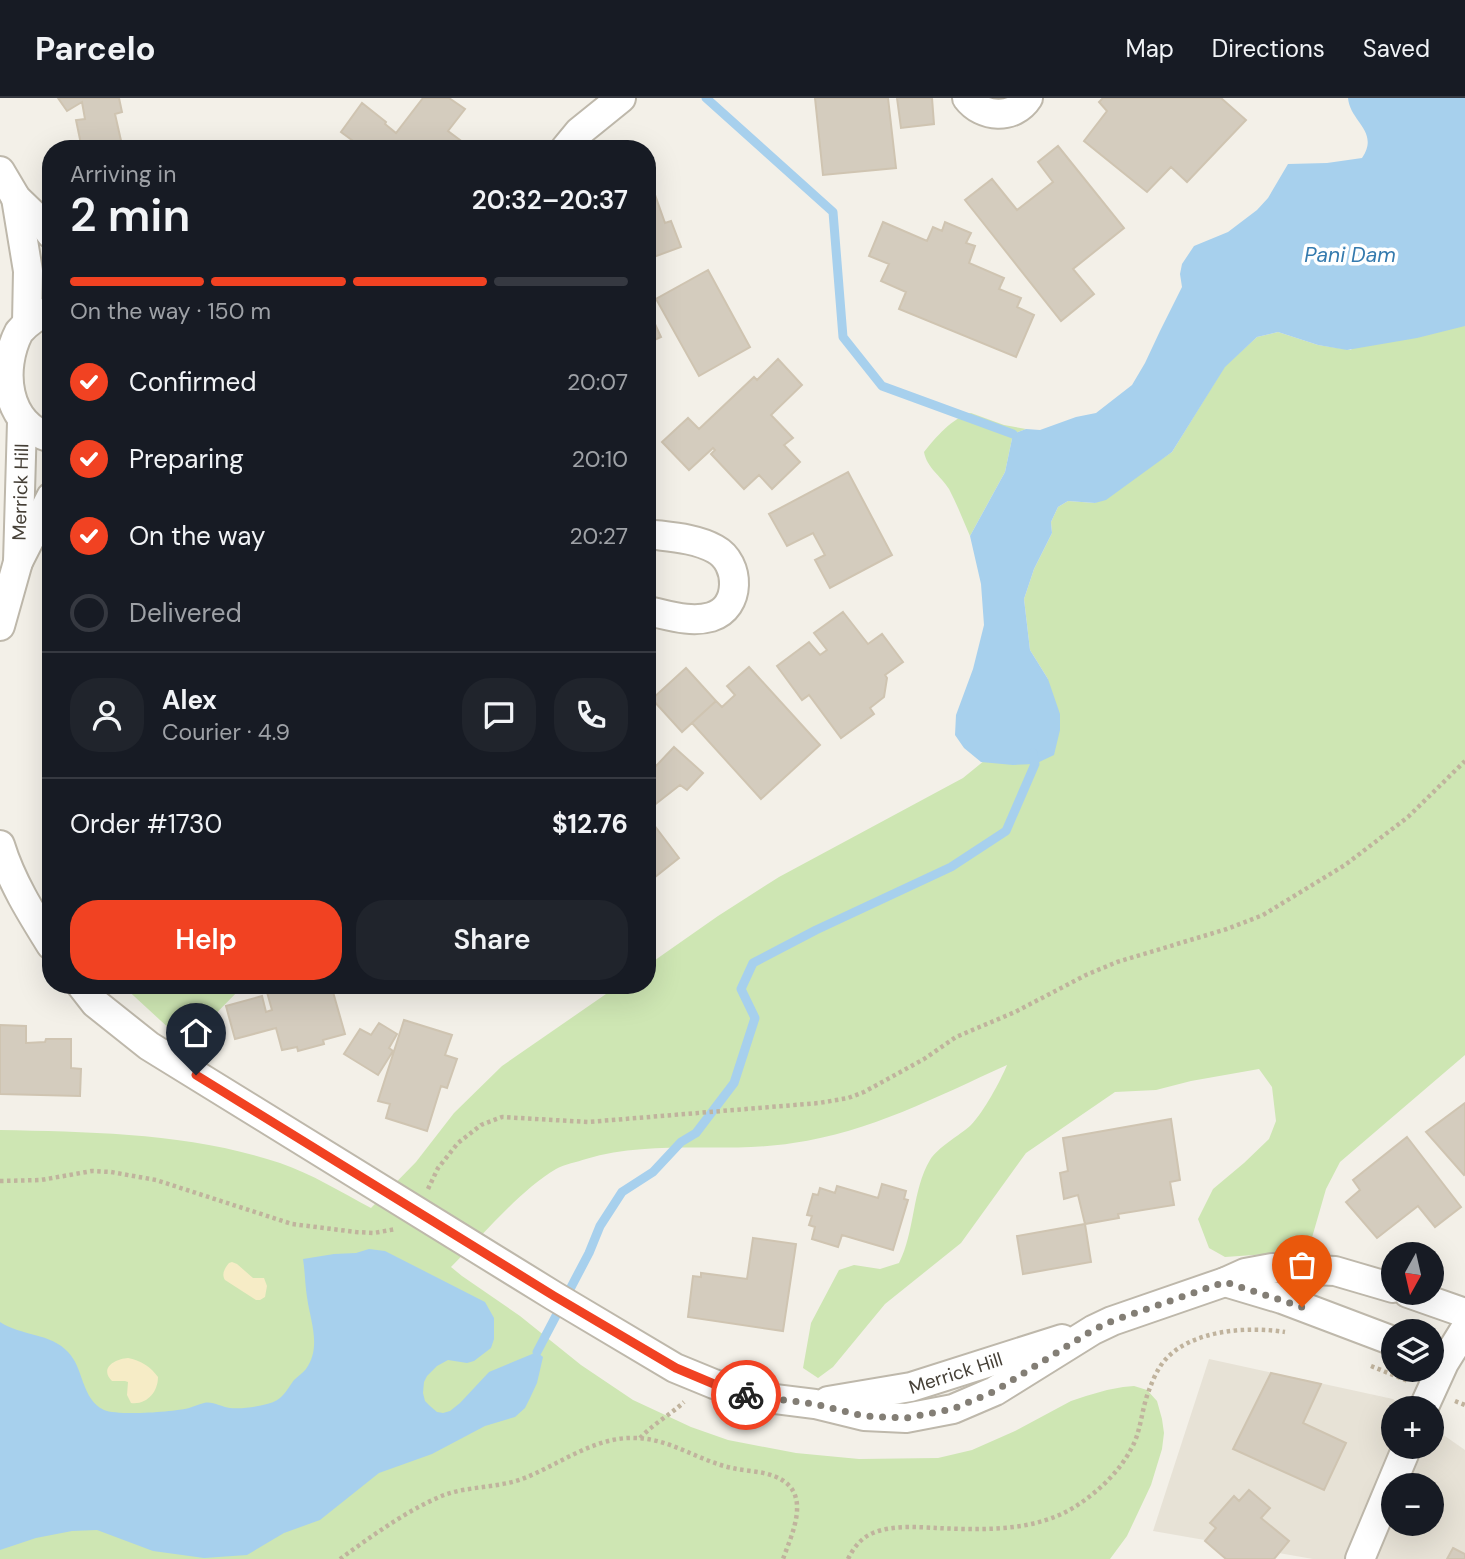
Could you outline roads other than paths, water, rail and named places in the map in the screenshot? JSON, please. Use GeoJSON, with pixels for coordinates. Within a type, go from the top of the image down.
{"type":"FeatureCollection","features":[{"type":"Feature","properties":{"kind":"street"},"geometry":{"type":"LineString","coordinates":[[572,140],[621,98]]}},
{"type":"Feature","properties":{"kind":"street"},"geometry":{"type":"LineString","coordinates":[[967,98],[987,113],[1002,114],[1021,106],[1028,98]]}},
{"type":"Feature","properties":{"kind":"street"},"geometry":{"type":"LineString","coordinates":[[0,171],[16,198],[42,223]]}},
{"type":"Feature","properties":{"kind":"street"},"geometry":{"type":"LineString","coordinates":[[16,198],[39,317],[13,340],[4,360],[3,382],[9,404],[22,422],[42,436]]}},
{"type":"Feature","properties":{"kind":"street","name":"Merrick Hill"},"geometry":{"type":"LineString","coordinates":[[19,562],[22,422]]}},
{"type":"Feature","properties":{"kind":"street","name":"Merrick Hill"},"geometry":{"type":"LineString","coordinates":[[0,626],[19,562],[42,515]]}},
{"type":"Feature","properties":{"kind":"street"},"geometry":{"type":"LineString","coordinates":[[656,535],[684,539],[718,550],[727,558],[735,578],[731,598],[715,616],[690,620],[656,613]]}},
{"type":"Feature","properties":{"kind":"street"},"geometry":{"type":"LineString","coordinates":[[0,845],[21,896],[42,930]]}},
{"type":"Feature","properties":{"kind":"street","name":"Merrick Hill"},"geometry":{"type":"LineString","coordinates":[[88,994],[95,1003],[149,1046],[530,1281],[676,1368],[750,1396],[815,1404],[911,1387],[1093,1330],[1245,1273],[1272,1268],[1335,1271],[1381,1284]]}},
{"type":"Feature","properties":{"kind":"street"},"geometry":{"type":"LineString","coordinates":[[1225,1282],[1282,1299],[1381,1336]]}},
{"type":"Feature","properties":{"kind":"street"},"geometry":{"type":"LineString","coordinates":[[1444,1306],[1465,1313]]}},
{"type":"Feature","properties":{"kind":"street"},"geometry":{"type":"LineString","coordinates":[[1444,1353],[1465,1329]]}},
{"type":"Feature","properties":{"kind":"street"},"geometry":{"type":"LineString","coordinates":[[1360,1559],[1402,1459]]}},
{"type":"Feature","properties":{"kind":"water","name":"Pani Dam"},"geometry":{"type":"Polygon","coordinates":[[[1348,98],[1465,98],[1465,326],[1417,338],[1347,350],[1318,345],[1278,332],[1257,337],[1225,367],[1172,452],[1106,500],[1095,503],[1068,501],[1058,507],[1051,522],[1052,533],[1034,569],[1024,599],[1030,650],[1048,679],[1060,714],[1060,730],[1054,755],[1035,764],[981,762],[964,748],[955,735],[956,715],[973,669],[984,625],[981,584],[970,536],[1005,472],[1013,434],[1026,429],[1040,430],[1096,413],[1132,385],[1182,287],[1182,264],[1194,246],[1228,232],[1257,210],[1268,198],[1288,164],[1327,163],[1362,158],[1368,141],[1348,98]]]}},
{"type":"Feature","properties":{"kind":"water"},"geometry":{"type":"Polygon","coordinates":[[[369,1249],[385,1251],[485,1302],[494,1318],[491,1348],[474,1361],[467,1363],[448,1360],[437,1366],[424,1382],[425,1401],[437,1412],[450,1411],[489,1372],[537,1352],[543,1357],[537,1383],[525,1408],[515,1417],[485,1426],[432,1454],[379,1473],[320,1520],[284,1533],[247,1555],[204,1558],[153,1551],[97,1530],[72,1531],[36,1538],[0,1550],[0,1322],[61,1346],[77,1366],[91,1399],[104,1410],[121,1413],[159,1412],[189,1408],[202,1403],[214,1403],[230,1408],[258,1406],[280,1398],[311,1361],[314,1333],[303,1259],[369,1249]]]}},
{"type":"Feature","properties":{"kind":"waterway"},"geometry":{"type":"LineString","coordinates":[[706,98],[833,212],[843,337],[882,386],[1013,434]]}},
{"type":"Feature","properties":{"kind":"waterway"},"geometry":{"type":"LineString","coordinates":[[537,1352],[589,1253],[600,1226],[622,1192],[653,1172],[681,1142],[696,1133],[734,1083],[755,1018],[741,989],[753,963],[816,930],[951,867],[1006,831],[1035,764],[1033,753]]}}]}
